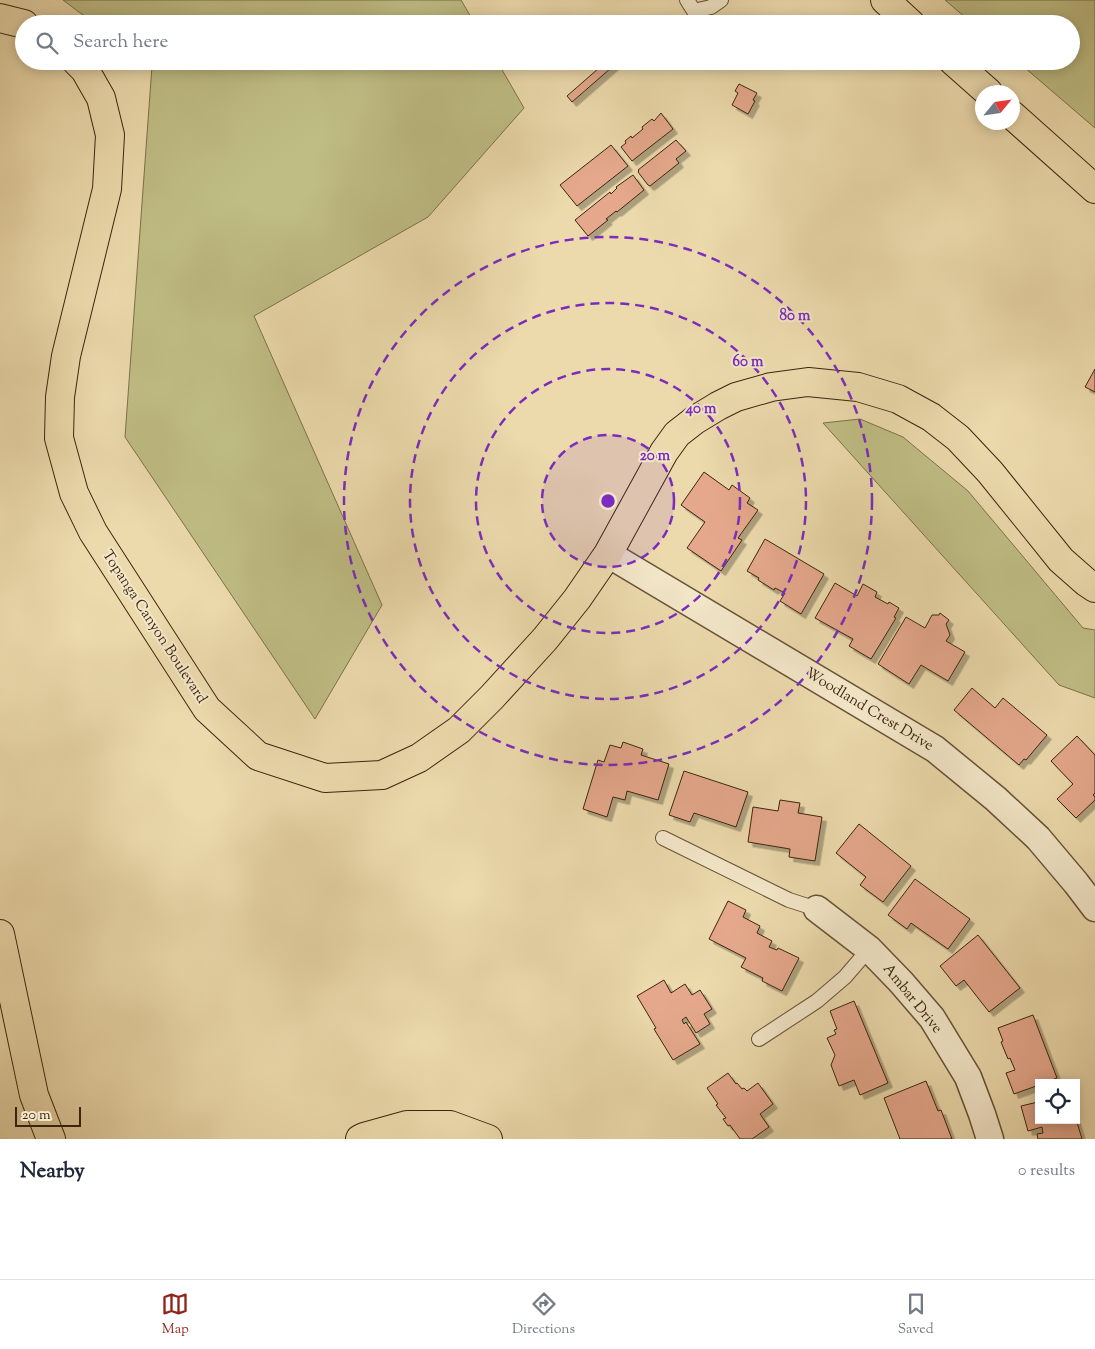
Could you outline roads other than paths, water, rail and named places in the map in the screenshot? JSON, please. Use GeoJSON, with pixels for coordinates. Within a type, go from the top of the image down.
{"type":"FeatureCollection","features":[{"type":"Feature","properties":{"kind":"main road"},"geometry":{"type":"LineString","coordinates":[[885,0],[901,15]]}},
{"type":"Feature","properties":{"kind":"main road"},"geometry":{"type":"LineString","coordinates":[[0,18],[15,22]]}},
{"type":"Feature","properties":{"kind":"main road","name":"Topanga Canyon Boulevard"},"geometry":{"type":"LineString","coordinates":[[85,70],[101,98],[110,135],[107,189],[66,356],[60,397],[59,438],[74,493],[93,532],[207,709],[258,756],[325,778],[382,775],[419,758],[459,730],[545,639],[572,606],[608,554],[664,452],[677,434],[718,406],[736,397],[771,387],[808,382],[858,387],[898,399],[931,417],[958,438],[990,472],[1061,560],[1095,588]]}},
{"type":"Feature","properties":{"kind":"main road"},"geometry":{"type":"LineString","coordinates":[[963,70],[980,85]]}},
{"type":"Feature","properties":{"kind":"main road"},"geometry":{"type":"LineString","coordinates":[[1020,122],[1095,189]]}},
{"type":"Feature","properties":{"kind":"main road"},"geometry":{"type":"LineString","coordinates":[[0,934],[34,1096],[51,1139]]}},
{"type":"Feature","properties":{"kind":"main road"},"geometry":{"type":"LineString","coordinates":[[360,1139],[407,1125],[450,1125],[488,1139]]}},
{"type":"Feature","properties":{"kind":"street","name":"Woodland Crest Drive"},"geometry":{"type":"LineString","coordinates":[[608,554],[935,749],[996,799],[1038,838],[1095,908]]}},
{"type":"Feature","properties":{"kind":"street","name":"Ambar Drive"},"geometry":{"type":"LineString","coordinates":[[817,909],[869,949],[932,1018],[968,1077],[990,1139]]}},
{"type":"Feature","properties":{"kind":"lane"},"geometry":{"type":"LineString","coordinates":[[687,0],[694,10],[711,7],[722,0]]}},
{"type":"Feature","properties":{"kind":"lane"},"geometry":{"type":"LineString","coordinates":[[663,838],[789,900],[817,909]]}},
{"type":"Feature","properties":{"kind":"lane"},"geometry":{"type":"LineString","coordinates":[[759,1039],[817,1001],[845,977],[869,949]]}}]}
